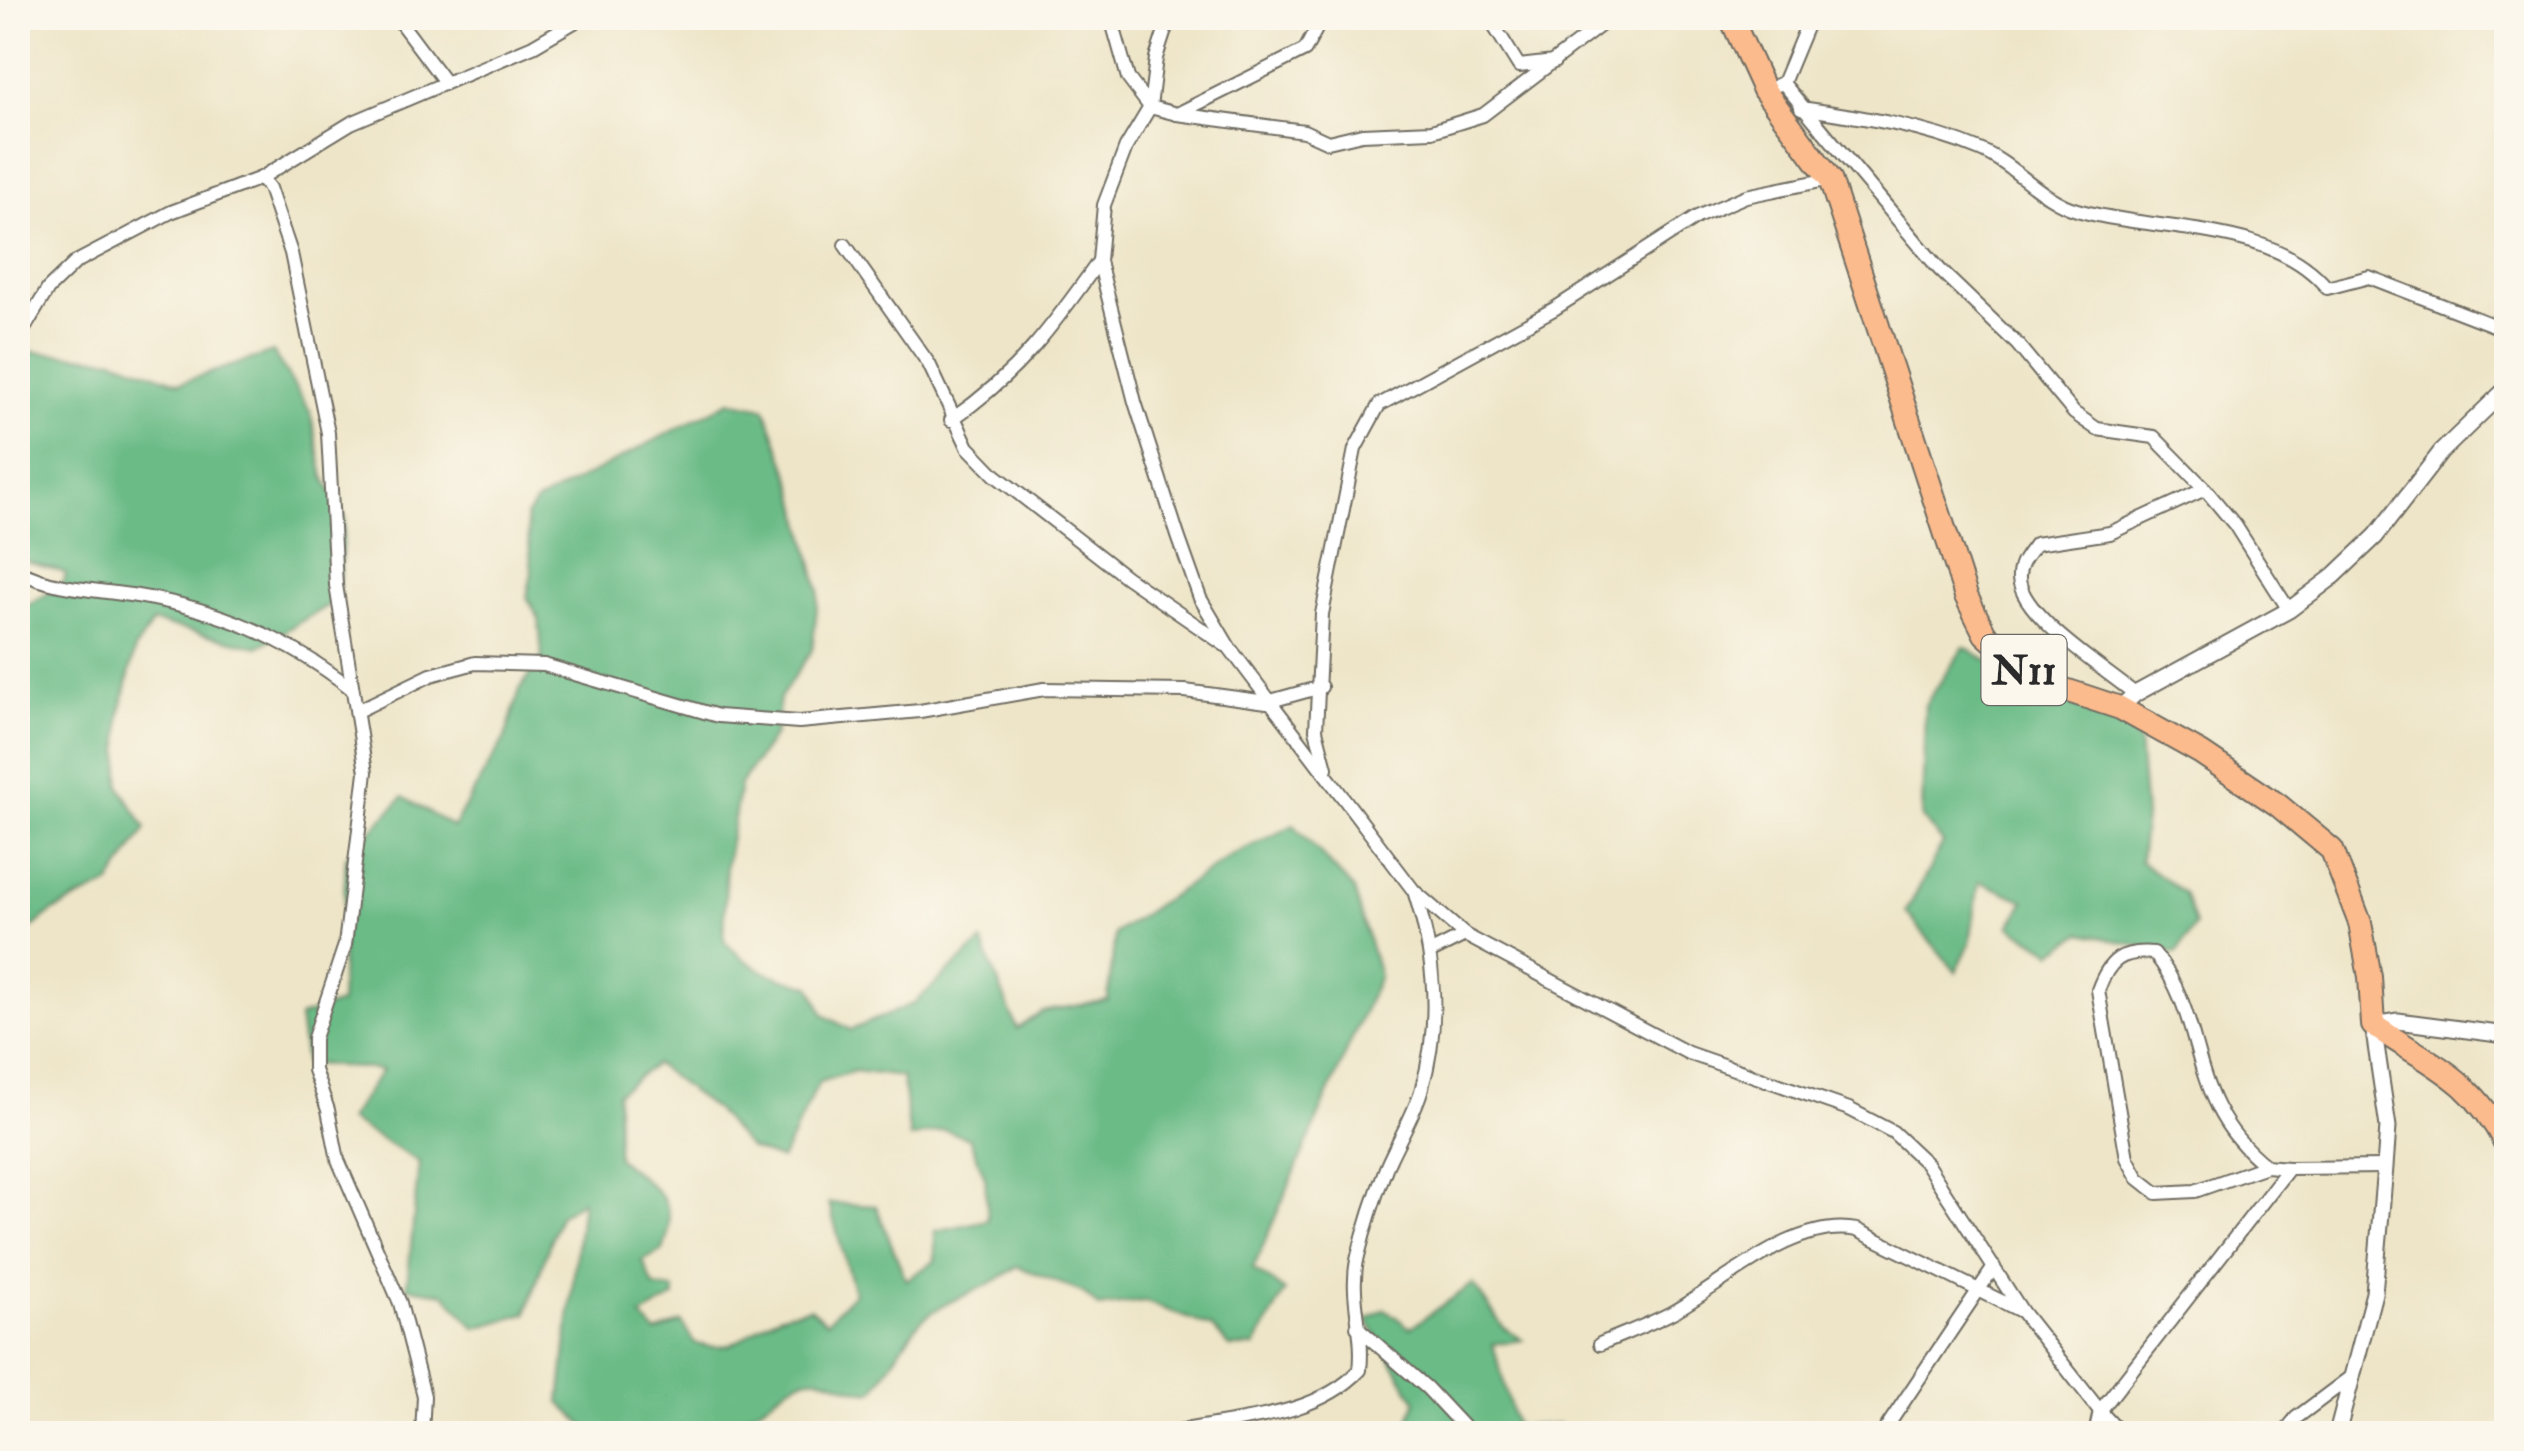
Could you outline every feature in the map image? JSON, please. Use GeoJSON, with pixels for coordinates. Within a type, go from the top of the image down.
{"type":"FeatureCollection","features":[{"type":"Feature","properties":{"kind":"highway","name":"N11"},"geometry":{"type":"LineString","coordinates":[[1731,18],[1830,179],[1966,596],[1985,634],[2034,680],[2128,701],[2278,805],[2332,850],[2360,923],[2370,977],[2373,1025]]}},
{"type":"Feature","properties":{"kind":"highway"},"geometry":{"type":"LineString","coordinates":[[2373,1025],[2464,1082],[2489,1110],[2506,1144]]}},
{"type":"Feature","properties":{"kind":"street"},"geometry":{"type":"LineString","coordinates":[[398,18],[445,82]]}},
{"type":"Feature","properties":{"kind":"street"},"geometry":{"type":"LineString","coordinates":[[18,339],[23,321],[76,262],[172,212],[260,178],[351,124],[533,46],[581,18]]}},
{"type":"Feature","properties":{"kind":"street"},"geometry":{"type":"LineString","coordinates":[[1111,18],[1128,78],[1150,108],[1304,131],[1328,142],[1362,134],[1432,132],[1483,115],[1610,18]]}},
{"type":"Feature","properties":{"kind":"street"},"geometry":{"type":"LineString","coordinates":[[1169,18],[1156,58],[1150,108],[1126,147],[1104,205],[1099,261],[1135,402],[1194,583],[1229,648],[1414,890],[1465,935],[1688,1053],[1849,1108],[1893,1132],[1926,1163],[2023,1312],[2121,1434]]}},
{"type":"Feature","properties":{"kind":"street"},"geometry":{"type":"LineString","coordinates":[[1177,114],[1305,50],[1322,18]]}},
{"type":"Feature","properties":{"kind":"street"},"geometry":{"type":"LineString","coordinates":[[1488,18],[1518,66],[1554,62]]}},
{"type":"Feature","properties":{"kind":"street"},"geometry":{"type":"LineString","coordinates":[[1810,18],[1774,86],[1801,108],[1940,270],[2017,344],[2074,413],[2097,428],[2154,437],[2235,526],[2289,610]]}},
{"type":"Feature","properties":{"kind":"street"},"geometry":{"type":"LineString","coordinates":[[1801,108],[1887,121],[1983,151],[2073,210],[2271,245],[2315,273],[2328,288],[2369,276],[2506,330]]}},
{"type":"Feature","properties":{"kind":"street"},"geometry":{"type":"LineString","coordinates":[[260,178],[270,188],[291,253],[328,432],[336,585],[366,772],[345,945],[314,1038],[314,1070],[328,1110],[338,1160],[400,1303],[424,1396],[422,1434]]}},
{"type":"Feature","properties":{"kind":"street"},"geometry":{"type":"LineString","coordinates":[[1327,774],[1316,730],[1322,614],[1355,449],[1379,405],[1554,309],[1697,217],[1746,196],[1830,179]]}},
{"type":"Feature","properties":{"kind":"street"},"geometry":{"type":"LineString","coordinates":[[845,245],[929,364],[952,420],[968,446],[995,475],[1126,576],[1229,648]]}},
{"type":"Feature","properties":{"kind":"street"},"geometry":{"type":"LineString","coordinates":[[952,420],[997,389],[1030,356],[1099,261]]}},
{"type":"Feature","properties":{"kind":"street"},"geometry":{"type":"LineString","coordinates":[[2205,489],[2110,533],[2035,544],[2021,562],[2019,580],[2031,610],[2128,701],[2289,610],[2376,536],[2441,452],[2506,389]]}},
{"type":"Feature","properties":{"kind":"street"},"geometry":{"type":"LineString","coordinates":[[18,571],[48,586],[207,610],[260,630],[314,660],[352,689]]}},
{"type":"Feature","properties":{"kind":"street"},"geometry":{"type":"LineString","coordinates":[[357,710],[431,675],[475,663],[544,665],[718,716],[798,722],[920,711],[1044,689],[1168,690],[1267,702],[1321,687]]}},
{"type":"Feature","properties":{"kind":"street"},"geometry":{"type":"LineString","coordinates":[[1164,1434],[1278,1412],[1328,1395],[1360,1370],[1362,1351],[1352,1290],[1358,1256],[1385,1170],[1421,1092],[1434,992],[1431,952],[1414,890]]}},
{"type":"Feature","properties":{"kind":"street"},"geometry":{"type":"LineString","coordinates":[[1431,952],[1465,935]]}},
{"type":"Feature","properties":{"kind":"street"},"geometry":{"type":"LineString","coordinates":[[2266,1166],[2242,1147],[2211,1102],[2176,980],[2154,952],[2130,951],[2108,964],[2098,990],[2126,1158],[2138,1178],[2156,1193],[2195,1191],[2266,1166],[2385,1168]]}},
{"type":"Feature","properties":{"kind":"street"},"geometry":{"type":"LineString","coordinates":[[2337,1434],[2374,1293],[2388,1128],[2373,1025],[2398,1021],[2506,1035]]}},
{"type":"Feature","properties":{"kind":"street"},"geometry":{"type":"LineString","coordinates":[[2094,1434],[2100,1411],[2289,1168]]}},
{"type":"Feature","properties":{"kind":"street"},"geometry":{"type":"LineString","coordinates":[[1600,1344],[1670,1314],[1771,1249],[1836,1227],[1857,1230],[2023,1312]]}},
{"type":"Feature","properties":{"kind":"street"},"geometry":{"type":"LineString","coordinates":[[1882,1434],[1994,1267]]}},
{"type":"Feature","properties":{"kind":"street"},"geometry":{"type":"LineString","coordinates":[[1357,1328],[1427,1388],[1470,1434]]}},
{"type":"Feature","properties":{"kind":"street"},"geometry":{"type":"LineString","coordinates":[[2284,1434],[2296,1418],[2352,1376]]}},
{"type":"Feature","properties":{"kind":"green space"},"geometry":{"type":"Polygon","coordinates":[[[23,351],[114,359],[180,383],[273,352],[310,411],[324,477],[345,518],[337,600],[258,647],[153,622],[135,649],[120,715],[120,787],[146,828],[110,884],[55,910],[18,938],[18,610],[63,585],[66,573],[18,559],[18,369],[23,351]]]}},
{"type":"Feature","properties":{"kind":"green space"},"geometry":{"type":"Polygon","coordinates":[[[730,401],[765,408],[794,487],[819,591],[812,650],[780,698],[775,734],[740,784],[726,865],[724,941],[764,971],[811,986],[824,1015],[851,1030],[913,1004],[982,942],[1017,1029],[1042,1012],[1108,1000],[1115,933],[1231,856],[1294,825],[1354,890],[1379,976],[1253,1269],[1285,1291],[1255,1347],[1230,1347],[1211,1327],[1144,1301],[1098,1307],[1084,1293],[1017,1266],[922,1320],[873,1391],[857,1390],[828,1379],[803,1379],[759,1409],[701,1434],[592,1433],[560,1403],[582,1200],[559,1216],[526,1314],[476,1328],[445,1294],[407,1287],[419,1162],[348,1120],[382,1070],[305,1063],[299,1017],[340,1003],[346,857],[403,797],[453,827],[505,738],[520,689],[542,657],[539,619],[527,597],[532,572],[526,516],[537,502],[730,401]],[[655,1064],[617,1093],[617,1157],[660,1195],[669,1217],[663,1250],[643,1261],[654,1287],[674,1290],[675,1297],[641,1316],[656,1333],[682,1322],[694,1343],[721,1347],[794,1311],[810,1308],[826,1322],[854,1293],[829,1203],[876,1206],[906,1280],[935,1261],[935,1231],[988,1220],[985,1177],[969,1138],[944,1130],[910,1138],[902,1077],[855,1071],[819,1082],[781,1160],[749,1148],[715,1110],[655,1064]]]}},
{"type":"Feature","properties":{"kind":"green space"},"geometry":{"type":"Polygon","coordinates":[[[1964,647],[2054,698],[2125,723],[2139,741],[2145,817],[2140,861],[2184,893],[2195,925],[2176,954],[2082,933],[2053,952],[2010,926],[2025,901],[1979,881],[1970,944],[1956,972],[1906,912],[1943,843],[1922,818],[1925,705],[1964,647]]]}},
{"type":"Feature","properties":{"kind":"green space"},"geometry":{"type":"Polygon","coordinates":[[[1473,1284],[1503,1327],[1522,1340],[1493,1344],[1516,1427],[1558,1424],[1564,1433],[1404,1433],[1416,1401],[1367,1320],[1385,1309],[1410,1328],[1473,1284]]]}}]}
